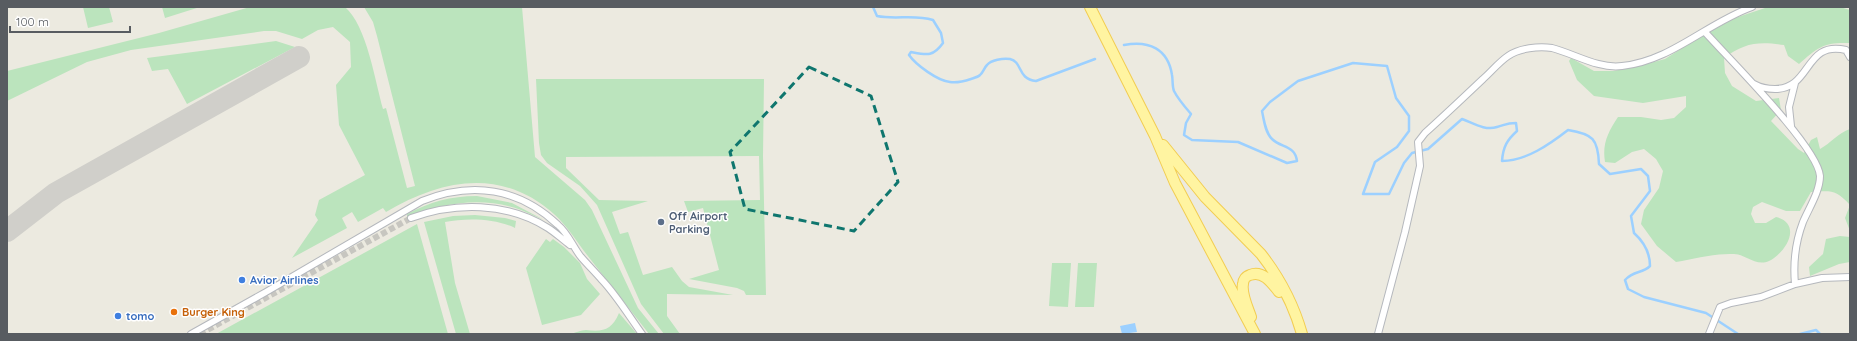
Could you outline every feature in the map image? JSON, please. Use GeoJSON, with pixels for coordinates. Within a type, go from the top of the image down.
{"type":"FeatureCollection","features":[{"type":"Feature","properties":{"kind":"main road"},"geometry":{"type":"LineString","coordinates":[[1090,7],[1155,136],[1175,183],[1255,334]]}},
{"type":"Feature","properties":{"kind":"main road"},"geometry":{"type":"LineString","coordinates":[[1155,136],[1188,178],[1261,254],[1271,267],[1294,311],[1302,334]]}},
{"type":"Feature","properties":{"kind":"main road"},"geometry":{"type":"LineString","coordinates":[[1255,334],[1242,284],[1246,277],[1250,274],[1259,274],[1270,280],[1294,311]]}},
{"type":"Feature","properties":{"kind":"street"},"geometry":{"type":"LineString","coordinates":[[1378,334],[1405,232],[1420,159],[1418,142],[1508,56],[1527,49],[1544,47],[1606,66],[1623,66],[1651,59],[1705,32],[1720,20],[1752,7]]}},
{"type":"Feature","properties":{"kind":"street"},"geometry":{"type":"LineString","coordinates":[[1705,32],[1791,126],[1813,158],[1820,176],[1818,186],[1802,224],[1795,248],[1793,263],[1795,284]]}},
{"type":"Feature","properties":{"kind":"street"},"geometry":{"type":"LineString","coordinates":[[1791,126],[1789,107],[1795,83],[1818,54],[1823,50],[1837,48],[1846,50],[1850,57]]}},
{"type":"Feature","properties":{"kind":"street"},"geometry":{"type":"LineString","coordinates":[[1748,80],[1765,89],[1780,89],[1795,83]]}},
{"type":"Feature","properties":{"kind":"street"},"geometry":{"type":"LineString","coordinates":[[191,334],[422,201],[447,193],[463,190],[492,191],[517,198],[540,211],[560,226],[574,249],[591,269],[602,279],[642,334]]}},
{"type":"Feature","properties":{"kind":"street"},"geometry":{"type":"LineString","coordinates":[[411,218],[442,209],[475,207],[492,208],[519,215],[548,228],[574,249]]}},
{"type":"Feature","properties":{"kind":"street"},"geometry":{"type":"LineString","coordinates":[[1709,334],[1720,307],[1731,303],[1761,298],[1795,284],[1822,278],[1850,277]]}},
{"type":"Feature","properties":{"kind":"highlighted area"},"geometry":{"type":"Polygon","coordinates":[[[809,67],[871,96],[898,182],[854,231],[745,209],[730,152],[809,67]]]}},
{"type":"Feature","properties":{"kind":"green space"},"geometry":{"type":"Polygon","coordinates":[[[83,7],[109,7],[113,22],[88,28],[83,7]]]}},
{"type":"Feature","properties":{"kind":"green space"},"geometry":{"type":"Polygon","coordinates":[[[162,7],[200,7],[165,18],[162,7]]]}},
{"type":"Feature","properties":{"kind":"green space"},"geometry":{"type":"Polygon","coordinates":[[[250,7],[345,7],[353,16],[365,40],[383,109],[386,108],[407,188],[415,186],[377,36],[373,22],[364,7],[522,7],[535,157],[585,200],[592,210],[638,308],[659,334],[649,334],[555,215],[535,200],[514,190],[493,184],[472,183],[450,186],[429,192],[386,212],[383,208],[358,222],[352,212],[342,218],[347,228],[292,258],[318,220],[315,215],[319,200],[365,175],[339,125],[336,85],[351,67],[350,42],[333,27],[318,30],[302,39],[276,31],[264,31],[131,50],[87,62],[7,101],[7,71],[159,33],[250,7]]]}},
{"type":"Feature","properties":{"kind":"green space"},"geometry":{"type":"Polygon","coordinates":[[[1768,7],[1840,7],[1850,10],[1850,43],[1834,43],[1822,47],[1811,53],[1799,64],[1788,56],[1784,45],[1766,43],[1745,46],[1724,58],[1725,73],[1732,86],[1756,101],[1779,98],[1781,110],[1771,121],[1798,149],[1804,153],[1811,140],[1817,137],[1820,149],[1850,129],[1850,205],[1840,196],[1828,191],[1811,192],[1800,211],[1786,211],[1762,202],[1753,207],[1751,214],[1755,223],[1766,223],[1776,217],[1784,221],[1789,226],[1789,239],[1781,252],[1775,257],[1769,261],[1760,262],[1734,254],[1727,254],[1712,255],[1676,262],[1657,246],[1641,224],[1644,210],[1659,188],[1663,171],[1656,159],[1644,149],[1632,152],[1615,163],[1605,162],[1604,149],[1611,128],[1618,117],[1641,117],[1661,120],[1674,118],[1686,107],[1686,96],[1643,103],[1594,96],[1577,80],[1569,61],[1571,58],[1594,71],[1613,71],[1665,59],[1723,22],[1768,7]]]}},
{"type":"Feature","properties":{"kind":"green space"},"geometry":{"type":"Polygon","coordinates":[[[276,41],[295,47],[187,104],[168,69],[152,71],[147,58],[276,41]]]}},
{"type":"Feature","properties":{"kind":"green space"},"geometry":{"type":"Polygon","coordinates":[[[536,79],[764,79],[763,156],[766,295],[746,295],[744,291],[737,288],[689,279],[719,270],[703,208],[688,212],[684,201],[760,200],[759,156],[566,157],[566,168],[599,200],[648,201],[612,212],[620,234],[628,232],[643,275],[672,267],[682,281],[689,287],[733,295],[667,294],[667,316],[680,334],[664,334],[641,304],[597,205],[580,186],[547,163],[541,155],[539,143],[536,79]]]}},
{"type":"Feature","properties":{"kind":"green space"},"geometry":{"type":"Polygon","coordinates":[[[477,196],[512,203],[544,220],[521,210],[507,206],[478,202],[434,208],[407,219],[407,214],[432,203],[458,197],[477,196]]]}},
{"type":"Feature","properties":{"kind":"green space"},"geometry":{"type":"Polygon","coordinates":[[[1850,205],[1850,231],[1845,218],[1850,205]]]}},
{"type":"Feature","properties":{"kind":"green space"},"geometry":{"type":"Polygon","coordinates":[[[475,215],[505,218],[516,221],[515,228],[498,222],[480,220],[445,222],[455,283],[470,334],[456,334],[424,222],[453,216],[475,215]]]}},
{"type":"Feature","properties":{"kind":"green space"},"geometry":{"type":"Polygon","coordinates":[[[417,224],[448,334],[216,334],[417,224]]]}},
{"type":"Feature","properties":{"kind":"green space"},"geometry":{"type":"Polygon","coordinates":[[[1840,236],[1850,237],[1850,262],[1839,264],[1810,276],[1809,267],[1823,254],[1826,239],[1840,236]]]}},
{"type":"Feature","properties":{"kind":"green space"},"geometry":{"type":"Polygon","coordinates":[[[546,239],[550,242],[553,239],[564,247],[580,263],[587,279],[600,294],[581,315],[542,325],[526,268],[546,239]]]}},
{"type":"Feature","properties":{"kind":"green space"},"geometry":{"type":"Polygon","coordinates":[[[1052,263],[1071,263],[1068,307],[1049,306],[1052,263]]]}},
{"type":"Feature","properties":{"kind":"green space"},"geometry":{"type":"Polygon","coordinates":[[[1078,263],[1097,263],[1094,307],[1075,307],[1078,263]]]}},
{"type":"Feature","properties":{"kind":"green space"},"geometry":{"type":"Polygon","coordinates":[[[619,313],[637,334],[570,334],[584,330],[597,331],[606,329],[613,323],[619,313]]]}},
{"type":"Feature","properties":{"kind":"water"},"geometry":{"type":"Polygon","coordinates":[[[1135,323],[1137,332],[1122,334],[1120,326],[1135,323]]]}},
{"type":"Feature","properties":{"kind":"waterway"},"geometry":{"type":"LineString","coordinates":[[873,7],[877,16],[919,17],[933,20],[941,33],[943,43],[933,53],[926,54],[911,52],[909,55],[928,72],[945,81],[958,82],[979,76],[989,63],[1001,59],[1010,59],[1014,61],[1026,77],[1030,80],[1036,81],[1095,59]]}},
{"type":"Feature","properties":{"kind":"waterway"},"geometry":{"type":"LineString","coordinates":[[1124,45],[1149,45],[1162,53],[1170,66],[1174,91],[1191,114],[1186,123],[1184,135],[1192,140],[1238,142],[1287,163],[1297,161],[1294,152],[1272,139],[1265,126],[1262,111],[1270,102],[1298,81],[1353,63],[1387,66],[1396,98],[1409,116],[1409,131],[1397,147],[1375,162],[1363,194],[1389,194],[1404,163],[1412,153],[1428,149],[1462,119],[1488,128],[1516,123],[1517,131],[1506,144],[1502,161],[1529,155],[1546,146],[1568,130],[1583,133],[1589,136],[1595,143],[1599,164],[1610,174],[1641,169],[1648,176],[1650,191],[1631,216],[1634,233],[1646,248],[1650,266],[1625,280],[1628,289],[1644,297],[1706,313],[1738,334]]}},
{"type":"Feature","properties":{"kind":"waterway"},"geometry":{"type":"LineString","coordinates":[[1800,334],[1816,330],[1820,334]]}},
{"type":"Feature","properties":{"kind":"taxiway"},"geometry":{"type":"LineString","coordinates":[[7,231],[56,193],[299,57]]}},
{"type":"Feature","properties":{"kind":"tunnel"},"geometry":{"type":"LineString","coordinates":[[200,334],[411,218]]}},
{"type":"Feature","properties":{"kind":"place","name":"Off Airport Parking"},"geometry":{"type":"Point","coordinates":[661,222]}},
{"type":"Feature","properties":{"kind":"place","name":"Avior Airlines"},"geometry":{"type":"Point","coordinates":[242,280]}},
{"type":"Feature","properties":{"kind":"place","name":"Burger King"},"geometry":{"type":"Point","coordinates":[174,312]}},
{"type":"Feature","properties":{"kind":"place","name":"tomo"},"geometry":{"type":"Point","coordinates":[118,316]}}]}
